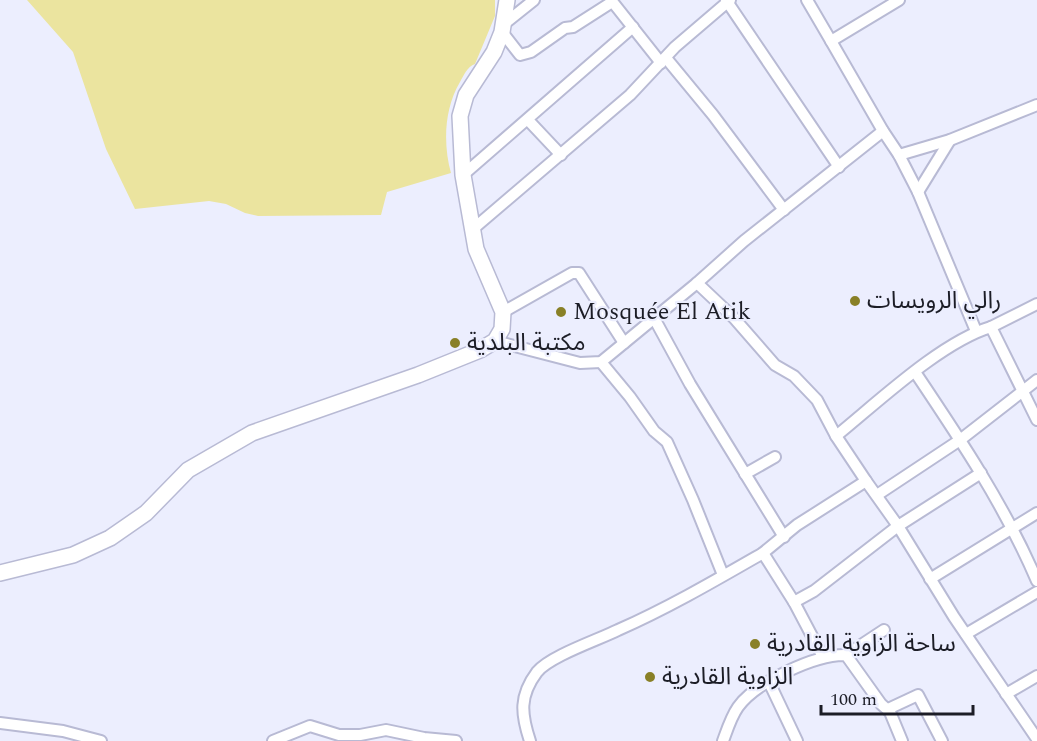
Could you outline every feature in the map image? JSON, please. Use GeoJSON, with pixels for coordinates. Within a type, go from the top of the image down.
{"type":"FeatureCollection","features":[{"type":"Feature","properties":{"kind":"street"},"geometry":{"type":"LineString","coordinates":[[0,573],[74,555],[110,538],[146,513],[188,470],[252,433],[418,375],[480,350],[495,341],[502,329],[503,312],[479,256],[463,176],[460,132],[466,95],[494,52],[503,28],[507,0]]}},
{"type":"Feature","properties":{"kind":"street"},"geometry":{"type":"LineString","coordinates":[[503,28],[534,0]]}},
{"type":"Feature","properties":{"kind":"street"},"geometry":{"type":"LineString","coordinates":[[807,0],[899,155],[918,192],[976,331]]}},
{"type":"Feature","properties":{"kind":"street"},"geometry":{"type":"LineString","coordinates":[[831,41],[898,0]]}},
{"type":"Feature","properties":{"kind":"street"},"geometry":{"type":"LineString","coordinates":[[503,28],[520,54],[528,54],[611,1],[720,123],[784,210]]}},
{"type":"Feature","properties":{"kind":"street"},"geometry":{"type":"LineString","coordinates":[[474,229],[630,95],[690,33],[728,1],[775,75],[839,167]]}},
{"type":"Feature","properties":{"kind":"street"},"geometry":{"type":"LineString","coordinates":[[463,176],[633,27]]}},
{"type":"Feature","properties":{"kind":"street"},"geometry":{"type":"LineString","coordinates":[[899,155],[950,140],[1037,105]]}},
{"type":"Feature","properties":{"kind":"street"},"geometry":{"type":"LineString","coordinates":[[528,120],[561,155]]}},
{"type":"Feature","properties":{"kind":"street"},"geometry":{"type":"LineString","coordinates":[[495,341],[580,363],[602,362],[744,241],[883,131]]}},
{"type":"Feature","properties":{"kind":"street"},"geometry":{"type":"LineString","coordinates":[[918,192],[950,140]]}},
{"type":"Feature","properties":{"kind":"street"},"geometry":{"type":"LineString","coordinates":[[503,312],[572,273],[579,273],[624,343]]}},
{"type":"Feature","properties":{"kind":"street"},"geometry":{"type":"LineString","coordinates":[[697,283],[734,318],[775,364],[794,376],[817,400],[836,436],[898,526],[1034,739]]}},
{"type":"Feature","properties":{"kind":"street"},"geometry":{"type":"LineString","coordinates":[[836,436],[915,372],[976,331],[992,327],[1037,304]]}},
{"type":"Feature","properties":{"kind":"street"},"geometry":{"type":"LineString","coordinates":[[654,318],[690,384],[784,537]]}},
{"type":"Feature","properties":{"kind":"street"},"geometry":{"type":"LineString","coordinates":[[992,327],[1037,420]]}},
{"type":"Feature","properties":{"kind":"street"},"geometry":{"type":"LineString","coordinates":[[602,362],[654,431],[667,442],[723,575]]}},
{"type":"Feature","properties":{"kind":"street"},"geometry":{"type":"LineString","coordinates":[[915,372],[981,472],[1013,527],[1037,581]]}},
{"type":"Feature","properties":{"kind":"street"},"geometry":{"type":"LineString","coordinates":[[877,495],[960,441],[1037,380]]}},
{"type":"Feature","properties":{"kind":"street"},"geometry":{"type":"LineString","coordinates":[[745,474],[775,457]]}},
{"type":"Feature","properties":{"kind":"street"},"geometry":{"type":"LineString","coordinates":[[794,602],[814,591],[864,550],[898,526],[981,472]]}},
{"type":"Feature","properties":{"kind":"street"},"geometry":{"type":"LineString","coordinates":[[530,741],[522,708],[539,670],[764,553],[798,525],[866,481]]}},
{"type":"Feature","properties":{"kind":"street"},"geometry":{"type":"LineString","coordinates":[[930,579],[1037,513]]}},
{"type":"Feature","properties":{"kind":"street"},"geometry":{"type":"LineString","coordinates":[[764,553],[794,602],[823,657]]}},
{"type":"Feature","properties":{"kind":"street"},"geometry":{"type":"LineString","coordinates":[[966,634],[1037,592]]}},
{"type":"Feature","properties":{"kind":"street"},"geometry":{"type":"LineString","coordinates":[[723,741],[737,708],[745,699],[769,682],[788,671],[823,657],[835,654],[846,655],[884,630]]}},
{"type":"Feature","properties":{"kind":"street"},"geometry":{"type":"LineString","coordinates":[[846,655],[881,704],[888,709],[902,741]]}},
{"type":"Feature","properties":{"kind":"street"},"geometry":{"type":"LineString","coordinates":[[1006,694],[1037,676]]}},
{"type":"Feature","properties":{"kind":"street"},"geometry":{"type":"LineString","coordinates":[[769,682],[797,741]]}},
{"type":"Feature","properties":{"kind":"street"},"geometry":{"type":"LineString","coordinates":[[888,709],[918,695],[942,741]]}},
{"type":"Feature","properties":{"kind":"street"},"geometry":{"type":"LineString","coordinates":[[0,723],[63,730],[101,741]]}},
{"type":"Feature","properties":{"kind":"street"},"geometry":{"type":"LineString","coordinates":[[273,741],[309,726],[339,735],[360,735],[386,730],[424,738],[456,741]]}},
{"type":"Feature","properties":{"kind":"shaded area"},"geometry":{"type":"Polygon","coordinates":[[[27,0],[495,0],[495,16],[475,64],[464,74],[451,104],[446,139],[451,173],[387,192],[381,215],[258,216],[226,204],[209,201],[135,209],[106,149],[73,52],[27,0]]]}},
{"type":"Feature","properties":{"kind":"place","name":"رالي الرويسات"},"geometry":{"type":"Point","coordinates":[855,301]}},
{"type":"Feature","properties":{"kind":"place","name":"Mosquée El Atik"},"geometry":{"type":"Point","coordinates":[561,312]}},
{"type":"Feature","properties":{"kind":"place","name":"مكتبة البلدية"},"geometry":{"type":"Point","coordinates":[455,343]}},
{"type":"Feature","properties":{"kind":"place","name":"ساحة الزاوية القادرية"},"geometry":{"type":"Point","coordinates":[755,644]}},
{"type":"Feature","properties":{"kind":"place","name":"الزاوية القادرية"},"geometry":{"type":"Point","coordinates":[650,677]}}]}
